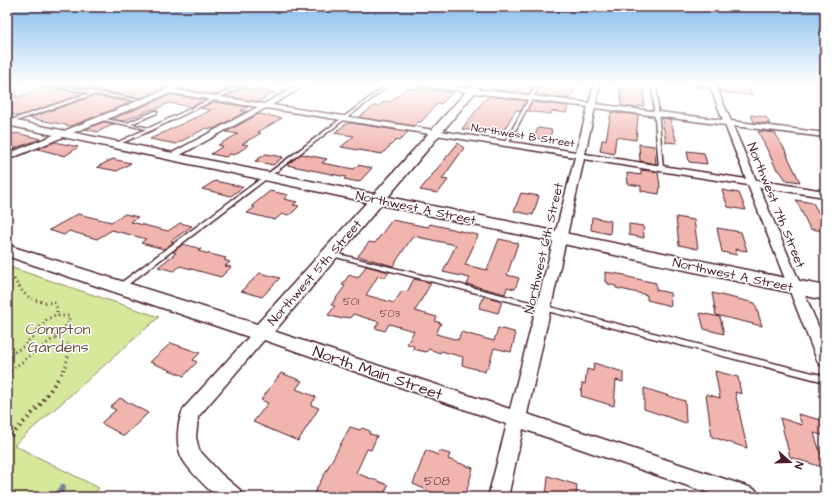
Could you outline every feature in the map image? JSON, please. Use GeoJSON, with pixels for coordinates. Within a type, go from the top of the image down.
{"type":"FeatureCollection","features":[{"type":"Feature","properties":{"kind":"street"},"geometry":{"type":"LineString","coordinates":[[7,157],[128,108]]}},
{"type":"Feature","properties":{"kind":"street"},"geometry":{"type":"LineString","coordinates":[[174,156],[263,108]]}},
{"type":"Feature","properties":{"kind":"street","name":"Northwest B Street"},"geometry":{"type":"LineString","coordinates":[[276,108],[825,194]]}},
{"type":"Feature","properties":{"kind":"street","name":"Northwest 5th Street"},"geometry":{"type":"LineString","coordinates":[[261,333],[376,198],[457,108]]}},
{"type":"Feature","properties":{"kind":"street","name":"Northwest 6th Street"},"geometry":{"type":"LineString","coordinates":[[498,497],[592,108]]}},
{"type":"Feature","properties":{"kind":"street"},"geometry":{"type":"LineString","coordinates":[[604,108],[825,136]]}},
{"type":"Feature","properties":{"kind":"street","name":"Northwest 7th Street"},"geometry":{"type":"LineString","coordinates":[[722,108],[825,360]]}},
{"type":"Feature","properties":{"kind":"street","name":"Northwest A Street"},"geometry":{"type":"LineString","coordinates":[[8,122],[825,293]]}},
{"type":"Feature","properties":{"kind":"street","name":"North Main Street"},"geometry":{"type":"LineString","coordinates":[[8,251],[261,333],[749,497]]}},
{"type":"Feature","properties":{"kind":"street"},"geometry":{"type":"LineString","coordinates":[[233,497],[214,481],[190,454],[187,437],[190,414],[261,333]]}},
{"type":"Feature","properties":{"kind":"lane"},"geometry":{"type":"LineString","coordinates":[[8,122],[50,108]]}},
{"type":"Feature","properties":{"kind":"lane"},"geometry":{"type":"LineString","coordinates":[[117,144],[197,108]]}},
{"type":"Feature","properties":{"kind":"lane"},"geometry":{"type":"LineString","coordinates":[[120,287],[358,108]]}},
{"type":"Feature","properties":{"kind":"lane"},"geometry":{"type":"LineString","coordinates":[[506,144],[526,108]]}},
{"type":"Feature","properties":{"kind":"lane"},"geometry":{"type":"LineString","coordinates":[[656,108],[661,168]]}},
{"type":"Feature","properties":{"kind":"lane"},"geometry":{"type":"LineString","coordinates":[[128,124],[156,112]]}},
{"type":"Feature","properties":{"kind":"lane"},"geometry":{"type":"LineString","coordinates":[[100,119],[151,129]]}},
{"type":"Feature","properties":{"kind":"lane"},"geometry":{"type":"LineString","coordinates":[[329,254],[825,379]]}},
{"type":"Feature","properties":{"kind":"path"},"geometry":{"type":"LineString","coordinates":[[14,279],[21,290],[31,300],[54,303],[57,308],[57,316]]}},
{"type":"Feature","properties":{"kind":"path"},"geometry":{"type":"LineString","coordinates":[[7,357],[24,346],[47,319],[57,316],[69,316],[69,323],[54,338],[7,373]]}},
{"type":"Feature","properties":{"kind":"path"},"geometry":{"type":"LineString","coordinates":[[7,440],[18,431],[51,390],[66,364],[70,346],[54,338]]}},
{"type":"Feature","properties":{"kind":"green space","name":"Compton Gardens"},"geometry":{"type":"Polygon","coordinates":[[[7,266],[159,317],[14,445],[99,488],[91,497],[7,497],[7,266]]]}},
{"type":"Feature","properties":{"kind":"building"},"geometry":{"type":"Polygon","coordinates":[[[7,108],[43,108],[19,116],[7,113],[7,108]]]}},
{"type":"Feature","properties":{"kind":"building"},"geometry":{"type":"Polygon","coordinates":[[[60,108],[118,108],[71,126],[29,118],[60,108]]]}},
{"type":"Feature","properties":{"kind":"building"},"geometry":{"type":"Polygon","coordinates":[[[140,108],[159,108],[123,121],[112,119],[140,108]]]}},
{"type":"Feature","properties":{"kind":"building"},"geometry":{"type":"Polygon","coordinates":[[[200,108],[247,108],[241,111],[247,111],[213,129],[206,128],[176,144],[150,139],[211,110],[200,108]]]}},
{"type":"Feature","properties":{"kind":"building"},"geometry":{"type":"Polygon","coordinates":[[[372,108],[434,108],[421,122],[418,122],[414,126],[359,117],[372,108]]]}},
{"type":"Feature","properties":{"kind":"building"},"geometry":{"type":"Polygon","coordinates":[[[479,108],[523,108],[521,111],[516,110],[502,133],[476,129],[475,131],[462,129],[479,108]]]}},
{"type":"Feature","properties":{"kind":"building"},"geometry":{"type":"Polygon","coordinates":[[[529,108],[568,108],[566,113],[552,111],[551,114],[527,111],[529,108]]]}},
{"type":"Feature","properties":{"kind":"building"},"geometry":{"type":"Polygon","coordinates":[[[611,112],[638,115],[636,140],[616,137],[614,154],[600,151],[602,140],[606,140],[611,112]]]}},
{"type":"Feature","properties":{"kind":"building"},"geometry":{"type":"Polygon","coordinates":[[[259,114],[282,118],[258,132],[261,133],[242,144],[249,145],[234,155],[230,154],[226,157],[211,154],[223,146],[218,145],[238,134],[226,132],[259,114]]]}},
{"type":"Feature","properties":{"kind":"building"},"geometry":{"type":"Polygon","coordinates":[[[751,115],[766,117],[770,124],[754,122],[751,115]]]}},
{"type":"Feature","properties":{"kind":"building"},"geometry":{"type":"Polygon","coordinates":[[[662,118],[670,119],[677,143],[666,142],[662,118]]]}},
{"type":"Feature","properties":{"kind":"building"},"geometry":{"type":"Polygon","coordinates":[[[104,122],[115,124],[97,132],[85,129],[104,122]]]}},
{"type":"Feature","properties":{"kind":"building"},"geometry":{"type":"Polygon","coordinates":[[[351,123],[408,132],[399,141],[396,140],[382,154],[341,147],[354,136],[334,133],[346,124],[351,123]]]}},
{"type":"Feature","properties":{"kind":"building"},"geometry":{"type":"Polygon","coordinates":[[[538,128],[552,130],[549,140],[534,138],[538,128]]]}},
{"type":"Feature","properties":{"kind":"building"},"geometry":{"type":"Polygon","coordinates":[[[758,131],[775,133],[788,155],[800,182],[786,180],[780,171],[777,170],[758,131]]]}},
{"type":"Feature","properties":{"kind":"building"},"geometry":{"type":"Polygon","coordinates":[[[16,133],[41,139],[7,151],[7,136],[16,133]]]}},
{"type":"Feature","properties":{"kind":"building"},"geometry":{"type":"Polygon","coordinates":[[[55,142],[78,147],[65,156],[38,149],[55,142]]]}},
{"type":"Feature","properties":{"kind":"building"},"geometry":{"type":"Polygon","coordinates":[[[458,143],[464,148],[442,179],[448,180],[438,193],[420,190],[458,143]]]}},
{"type":"Feature","properties":{"kind":"building"},"geometry":{"type":"Polygon","coordinates":[[[639,144],[654,146],[656,164],[640,161],[639,144]]]}},
{"type":"Feature","properties":{"kind":"building"},"geometry":{"type":"Polygon","coordinates":[[[687,151],[704,153],[707,164],[689,162],[687,151]]]}},
{"type":"Feature","properties":{"kind":"building"},"geometry":{"type":"Polygon","coordinates":[[[266,154],[283,157],[273,165],[255,161],[266,154]]]}},
{"type":"Feature","properties":{"kind":"building"},"geometry":{"type":"Polygon","coordinates":[[[301,154],[327,159],[322,163],[354,169],[358,165],[372,168],[359,182],[344,179],[346,177],[287,165],[301,154]]]}},
{"type":"Feature","properties":{"kind":"building"},"geometry":{"type":"Polygon","coordinates":[[[113,159],[131,163],[117,171],[97,167],[113,159]]]}},
{"type":"Feature","properties":{"kind":"building"},"geometry":{"type":"Polygon","coordinates":[[[641,170],[658,172],[660,186],[659,194],[641,191],[641,186],[628,184],[627,173],[641,175],[641,170]]]}},
{"type":"Feature","properties":{"kind":"building"},"geometry":{"type":"Polygon","coordinates":[[[215,181],[243,187],[231,196],[202,189],[215,181]]]}},
{"type":"Feature","properties":{"kind":"building"},"geometry":{"type":"Polygon","coordinates":[[[722,190],[739,193],[746,210],[728,207],[722,190]]]}},
{"type":"Feature","properties":{"kind":"building"},"geometry":{"type":"Polygon","coordinates":[[[270,191],[288,195],[284,199],[297,202],[293,205],[299,206],[290,215],[282,214],[275,220],[247,213],[255,207],[252,206],[254,204],[270,191]]]}},
{"type":"Feature","properties":{"kind":"building"},"geometry":{"type":"Polygon","coordinates":[[[521,193],[539,196],[533,215],[514,211],[521,193]]]}},
{"type":"Feature","properties":{"kind":"building"},"geometry":{"type":"Polygon","coordinates":[[[796,200],[813,203],[822,219],[825,220],[825,231],[810,229],[796,200]]]}},
{"type":"Feature","properties":{"kind":"building"},"geometry":{"type":"Polygon","coordinates":[[[78,214],[111,222],[125,214],[138,217],[131,222],[168,231],[180,223],[192,226],[171,241],[174,242],[164,249],[141,243],[146,239],[112,230],[97,239],[69,231],[64,235],[49,230],[78,214]]]}},
{"type":"Feature","properties":{"kind":"building"},"geometry":{"type":"Polygon","coordinates":[[[592,217],[611,221],[610,234],[591,230],[592,217]]]}},
{"type":"Feature","properties":{"kind":"building"},"geometry":{"type":"Polygon","coordinates":[[[676,217],[694,220],[698,249],[679,245],[676,217]]]}},
{"type":"Feature","properties":{"kind":"building"},"geometry":{"type":"Polygon","coordinates":[[[392,220],[428,227],[430,224],[478,235],[465,265],[487,270],[499,239],[518,243],[507,275],[519,278],[515,289],[507,287],[505,294],[467,284],[470,278],[443,272],[456,245],[413,236],[393,266],[358,256],[369,242],[375,243],[392,220]]]}},
{"type":"Feature","properties":{"kind":"building"},"geometry":{"type":"Polygon","coordinates":[[[629,224],[643,226],[644,238],[629,235],[629,224]]]}},
{"type":"Feature","properties":{"kind":"building"},"geometry":{"type":"Polygon","coordinates":[[[717,228],[741,232],[747,251],[735,249],[737,255],[722,252],[717,228]]]}},
{"type":"Feature","properties":{"kind":"building"},"geometry":{"type":"Polygon","coordinates":[[[183,244],[201,249],[198,251],[226,258],[224,260],[230,262],[225,266],[231,267],[221,277],[180,266],[174,271],[158,267],[176,253],[173,252],[183,244]]]}},
{"type":"Feature","properties":{"kind":"building"},"geometry":{"type":"Polygon","coordinates":[[[366,266],[389,272],[385,278],[378,276],[366,295],[394,303],[402,291],[407,292],[414,279],[431,283],[415,311],[437,317],[435,321],[441,323],[436,334],[458,340],[461,332],[494,341],[498,328],[514,332],[515,337],[511,352],[494,348],[488,368],[486,368],[485,372],[462,365],[463,357],[441,351],[440,353],[429,349],[426,352],[413,349],[414,346],[407,344],[414,331],[389,324],[385,331],[375,328],[379,322],[353,314],[350,318],[344,317],[342,319],[328,315],[335,306],[331,305],[345,286],[342,285],[349,275],[358,278],[366,266]]]}},
{"type":"Feature","properties":{"kind":"building"},"geometry":{"type":"Polygon","coordinates":[[[605,272],[625,275],[656,283],[656,290],[670,293],[671,306],[647,300],[647,295],[616,288],[616,286],[608,284],[608,282],[605,282],[605,272]]]}},
{"type":"Feature","properties":{"kind":"building"},"geometry":{"type":"Polygon","coordinates":[[[260,273],[280,278],[262,297],[241,291],[260,273]]]}},
{"type":"Feature","properties":{"kind":"building"},"geometry":{"type":"Polygon","coordinates":[[[712,293],[755,303],[762,326],[716,315],[712,293]]]}},
{"type":"Feature","properties":{"kind":"building"},"geometry":{"type":"Polygon","coordinates":[[[484,296],[502,301],[498,313],[479,308],[484,296]]]}},
{"type":"Feature","properties":{"kind":"building"},"geometry":{"type":"Polygon","coordinates":[[[700,313],[720,317],[724,334],[704,329],[700,313]]]}},
{"type":"Feature","properties":{"kind":"building"},"geometry":{"type":"Polygon","coordinates":[[[171,343],[200,353],[193,360],[197,362],[184,376],[150,362],[171,343]]]}},
{"type":"Feature","properties":{"kind":"building"},"geometry":{"type":"Polygon","coordinates":[[[594,363],[623,372],[623,382],[616,380],[614,406],[581,396],[582,383],[585,384],[587,369],[593,371],[594,363]]]}},
{"type":"Feature","properties":{"kind":"building"},"geometry":{"type":"Polygon","coordinates":[[[715,371],[738,377],[741,394],[735,392],[747,448],[712,437],[706,394],[720,398],[715,371]]]}},
{"type":"Feature","properties":{"kind":"building"},"geometry":{"type":"Polygon","coordinates":[[[281,373],[302,381],[296,389],[316,397],[311,405],[319,408],[298,441],[253,422],[268,403],[261,400],[281,373]]]}},
{"type":"Feature","properties":{"kind":"building"},"geometry":{"type":"Polygon","coordinates":[[[644,388],[685,401],[686,423],[644,409],[644,388]]]}},
{"type":"Feature","properties":{"kind":"building"},"geometry":{"type":"Polygon","coordinates":[[[120,398],[148,413],[124,436],[101,423],[116,410],[110,407],[120,398]]]}},
{"type":"Feature","properties":{"kind":"building"},"geometry":{"type":"Polygon","coordinates":[[[798,414],[825,421],[825,436],[814,433],[825,468],[790,457],[780,418],[802,425],[798,414]]]}},
{"type":"Feature","properties":{"kind":"building"},"geometry":{"type":"Polygon","coordinates":[[[350,427],[360,430],[362,428],[370,431],[369,434],[377,436],[371,450],[367,449],[356,473],[388,485],[383,497],[312,497],[350,427]]]}},
{"type":"Feature","properties":{"kind":"building"},"geometry":{"type":"Polygon","coordinates":[[[426,450],[438,455],[439,451],[450,454],[448,459],[473,468],[465,497],[429,497],[431,492],[413,484],[426,450]]]}},
{"type":"Feature","properties":{"kind":"building"},"geometry":{"type":"Polygon","coordinates":[[[548,476],[577,485],[576,497],[546,497],[548,476]]]}},
{"type":"Feature","properties":{"kind":"waterway"},"geometry":{"type":"LineString","coordinates":[[56,497],[63,487]]}}]}
